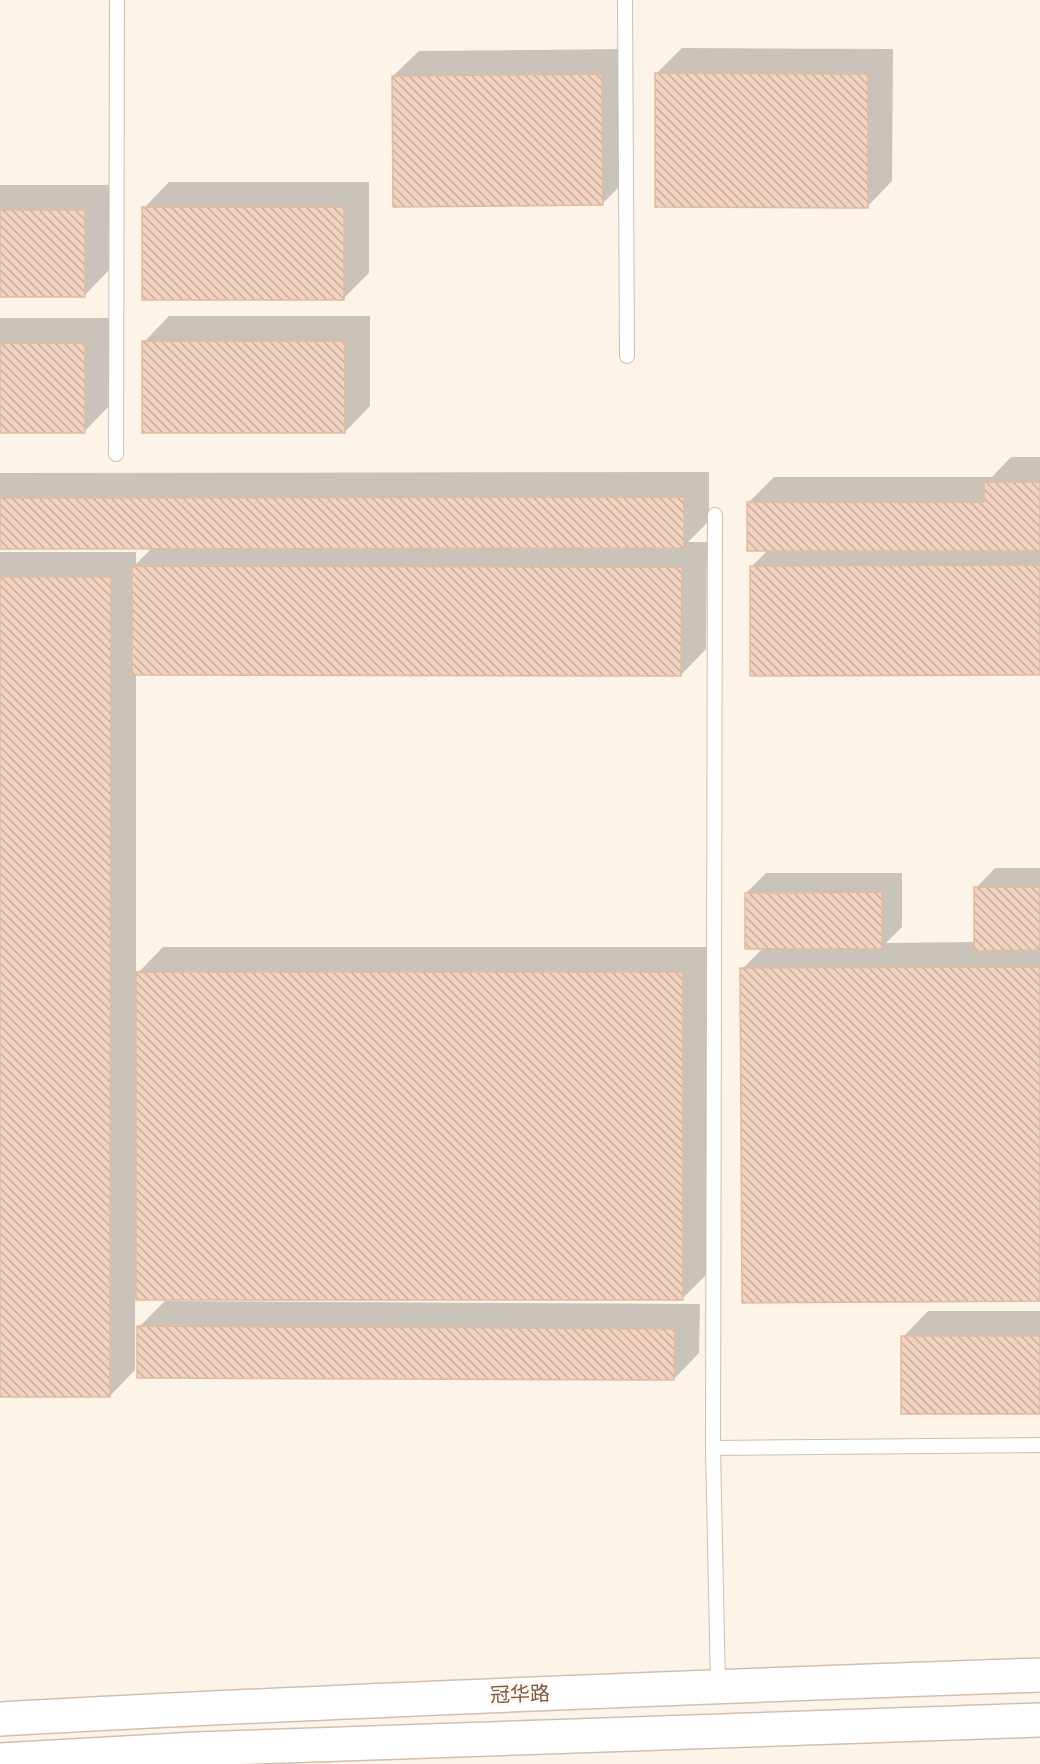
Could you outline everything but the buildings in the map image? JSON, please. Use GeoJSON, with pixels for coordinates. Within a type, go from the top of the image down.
{"type":"FeatureCollection","features":[{"type":"Feature","properties":{"kind":"main road","name":"冠华路"},"geometry":{"type":"LineString","coordinates":[[0,1719],[209,1707],[1040,1675]]}},
{"type":"Feature","properties":{"kind":"main road"},"geometry":{"type":"LineString","coordinates":[[0,1760],[196,1749],[1040,1720]]}},
{"type":"Feature","properties":{"kind":"lane"},"geometry":{"type":"LineString","coordinates":[[116,454],[117,0]]}},
{"type":"Feature","properties":{"kind":"lane"},"geometry":{"type":"LineString","coordinates":[[625,0],[627,356]]}},
{"type":"Feature","properties":{"kind":"lane"},"geometry":{"type":"LineString","coordinates":[[715,515],[713,1448],[718,1686]]}},
{"type":"Feature","properties":{"kind":"lane"},"geometry":{"type":"LineString","coordinates":[[713,1448],[1040,1445]]}}]}
